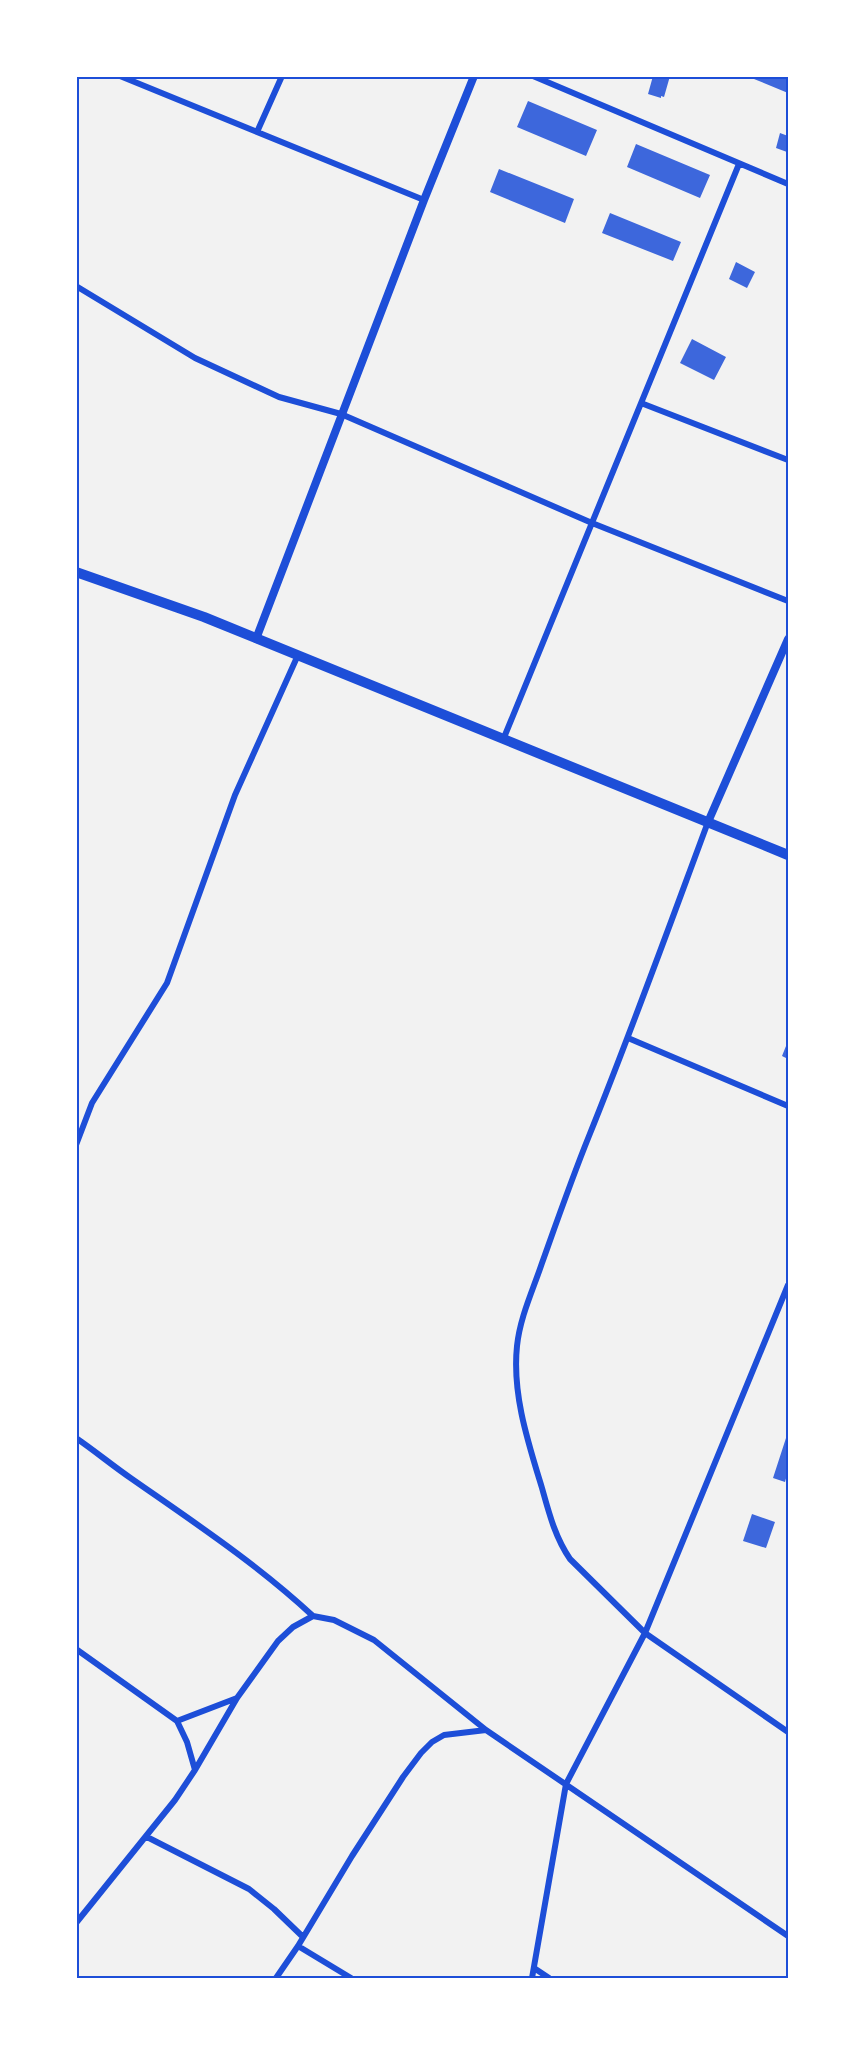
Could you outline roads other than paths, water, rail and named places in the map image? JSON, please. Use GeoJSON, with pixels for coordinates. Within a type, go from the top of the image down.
{"type":"FeatureCollection","features":[{"type":"Feature","properties":{"kind":"main road"},"geometry":{"type":"LineString","coordinates":[[76,572],[204,617],[789,855]]}},
{"type":"Feature","properties":{"kind":"street"},"geometry":{"type":"LineString","coordinates":[[120,76],[424,200]]}},
{"type":"Feature","properties":{"kind":"street"},"geometry":{"type":"LineString","coordinates":[[256,132],[282,76]]}},
{"type":"Feature","properties":{"kind":"street"},"geometry":{"type":"LineString","coordinates":[[256,639],[341,414],[474,76]]}},
{"type":"Feature","properties":{"kind":"street"},"geometry":{"type":"LineString","coordinates":[[533,76],[789,184]]}},
{"type":"Feature","properties":{"kind":"street"},"geometry":{"type":"LineString","coordinates":[[503,740],[739,164]]}},
{"type":"Feature","properties":{"kind":"street"},"geometry":{"type":"LineString","coordinates":[[76,286],[195,358],[279,397],[341,414],[592,523],[789,601]]}},
{"type":"Feature","properties":{"kind":"street"},"geometry":{"type":"LineString","coordinates":[[641,403],[789,460]]}},
{"type":"Feature","properties":{"kind":"street"},"geometry":{"type":"LineString","coordinates":[[789,639],[708,822],[628,1038],[574,1175],[528,1303],[517,1344],[516,1374],[521,1411],[536,1469],[561,1545],[582,1573],[645,1633],[789,1732]]}},
{"type":"Feature","properties":{"kind":"street"},"geometry":{"type":"LineString","coordinates":[[76,1145],[92,1103],[167,983],[235,795],[298,655]]}},
{"type":"Feature","properties":{"kind":"street"},"geometry":{"type":"LineString","coordinates":[[628,1038],[789,1106]]}},
{"type":"Feature","properties":{"kind":"street"},"geometry":{"type":"LineString","coordinates":[[532,1978],[566,1784],[645,1633],[789,1285]]}},
{"type":"Feature","properties":{"kind":"street"},"geometry":{"type":"LineString","coordinates":[[76,1438],[230,1546],[278,1583],[314,1616],[334,1620],[374,1640],[486,1730],[789,1936]]}},
{"type":"Feature","properties":{"kind":"street"},"geometry":{"type":"LineString","coordinates":[[76,1923],[147,1837],[195,1770],[237,1698],[278,1641],[293,1627],[314,1616]]}},
{"type":"Feature","properties":{"kind":"street"},"geometry":{"type":"LineString","coordinates":[[76,1649],[177,1721],[187,1742],[195,1770]]}},
{"type":"Feature","properties":{"kind":"street"},"geometry":{"type":"LineString","coordinates":[[177,1721],[237,1698]]}},
{"type":"Feature","properties":{"kind":"street"},"geometry":{"type":"LineString","coordinates":[[276,1978],[352,1856],[421,1753],[432,1742],[444,1735],[486,1730]]}},
{"type":"Feature","properties":{"kind":"street"},"geometry":{"type":"LineString","coordinates":[[147,1837],[249,1890],[274,1909],[303,1937]]}},
{"type":"Feature","properties":{"kind":"street"},"geometry":{"type":"LineString","coordinates":[[298,1946],[351,1978]]}},
{"type":"Feature","properties":{"kind":"street"},"geometry":{"type":"LineString","coordinates":[[534,1968],[549,1978]]}}]}
